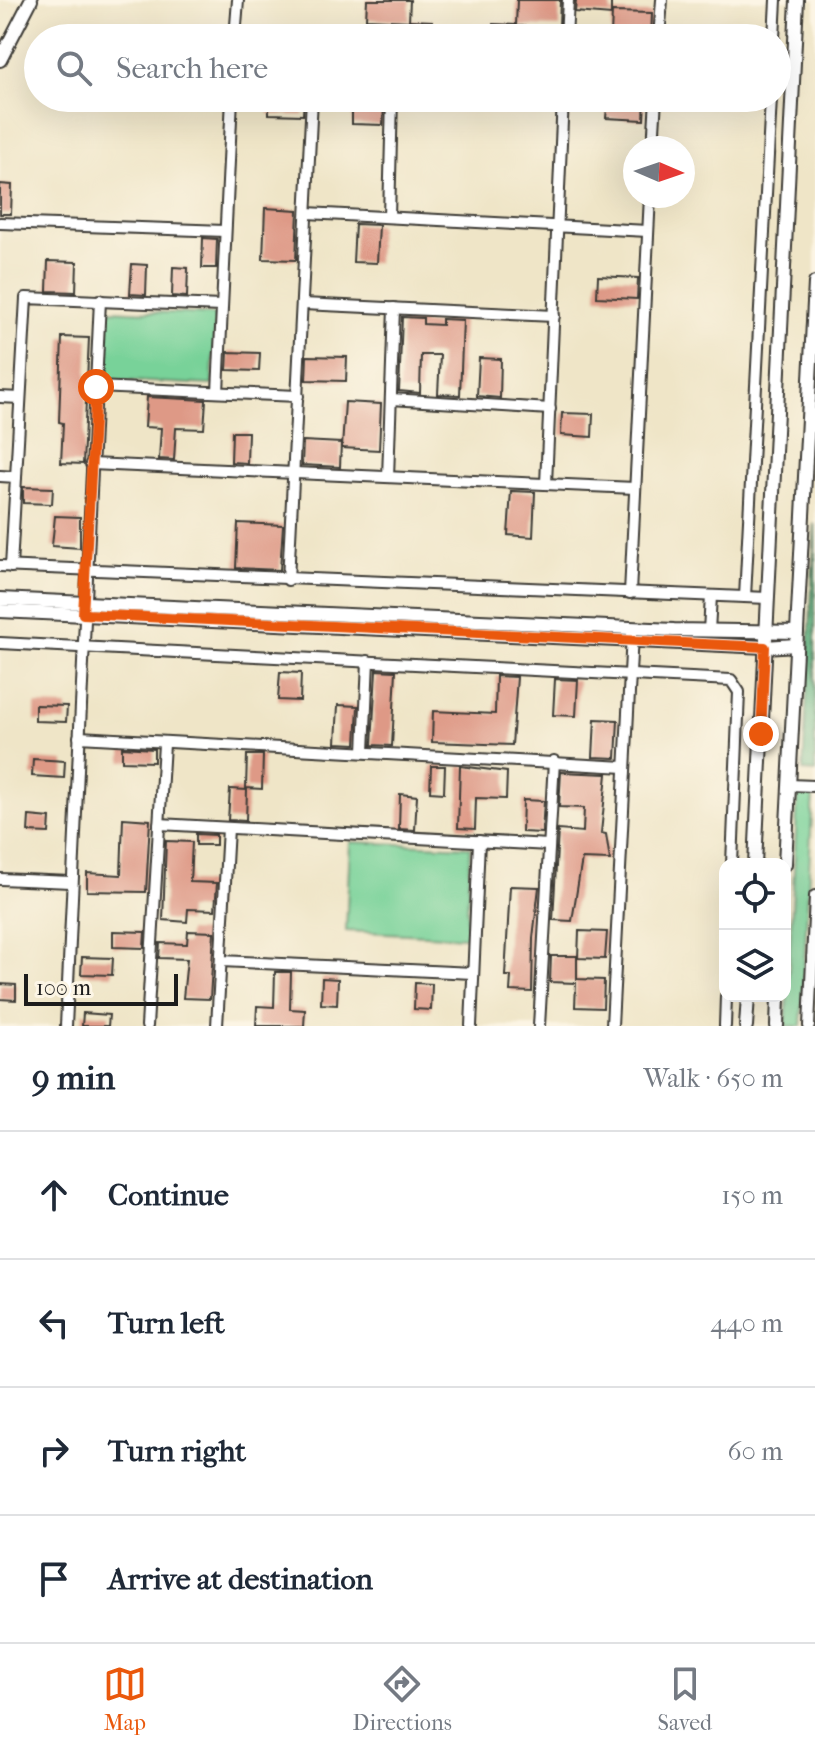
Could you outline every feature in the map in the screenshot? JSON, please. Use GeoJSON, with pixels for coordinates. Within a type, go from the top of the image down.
{"type":"FeatureCollection","features":[{"type":"Feature","properties":{"kind":"street"},"geometry":{"type":"LineString","coordinates":[[2,52],[31,0]]}},
{"type":"Feature","properties":{"kind":"street"},"geometry":{"type":"LineString","coordinates":[[236,24],[238,0]]}},
{"type":"Feature","properties":{"kind":"street"},"geometry":{"type":"LineString","coordinates":[[567,24],[568,0]]}},
{"type":"Feature","properties":{"kind":"street"},"geometry":{"type":"LineString","coordinates":[[660,24],[662,0]]}},
{"type":"Feature","properties":{"kind":"street"},"geometry":{"type":"LineString","coordinates":[[775,24],[776,0]]}},
{"type":"Feature","properties":{"kind":"street"},"geometry":{"type":"LineString","coordinates":[[755,858],[797,0]]}},
{"type":"Feature","properties":{"kind":"street"},"geometry":{"type":"LineString","coordinates":[[218,392],[231,112]]}},
{"type":"Feature","properties":{"kind":"street"},"geometry":{"type":"LineString","coordinates":[[288,580],[311,112]]}},
{"type":"Feature","properties":{"kind":"street"},"geometry":{"type":"LineString","coordinates":[[389,217],[392,112]]}},
{"type":"Feature","properties":{"kind":"street"},"geometry":{"type":"LineString","coordinates":[[546,484],[562,112]]}},
{"type":"Feature","properties":{"kind":"street"},"geometry":{"type":"LineString","coordinates":[[654,136],[655,112]]}},
{"type":"Feature","properties":{"kind":"street"},"geometry":{"type":"LineString","coordinates":[[745,597],[770,112]]}},
{"type":"Feature","properties":{"kind":"street"},"geometry":{"type":"LineString","coordinates":[[630,593],[649,208]]}},
{"type":"Feature","properties":{"kind":"street"},"geometry":{"type":"LineString","coordinates":[[307,213],[648,231]]}},
{"type":"Feature","properties":{"kind":"street"},"geometry":{"type":"LineString","coordinates":[[0,223],[225,231]]}},
{"type":"Feature","properties":{"kind":"street"},"geometry":{"type":"LineString","coordinates":[[785,858],[815,283]]}},
{"type":"Feature","properties":{"kind":"street"},"geometry":{"type":"LineString","coordinates":[[221,306],[26,298],[16,477],[6,567],[768,598]]}},
{"type":"Feature","properties":{"kind":"street"},"geometry":{"type":"LineString","coordinates":[[66,1026],[100,300]]}},
{"type":"Feature","properties":{"kind":"street"},"geometry":{"type":"LineString","coordinates":[[303,304],[554,316]]}},
{"type":"Feature","properties":{"kind":"street"},"geometry":{"type":"LineString","coordinates":[[388,477],[394,308]]}},
{"type":"Feature","properties":{"kind":"street"},"geometry":{"type":"LineString","coordinates":[[96,387],[298,396]]}},
{"type":"Feature","properties":{"kind":"street"},"geometry":{"type":"LineString","coordinates":[[0,397],[20,398]]}},
{"type":"Feature","properties":{"kind":"street"},"geometry":{"type":"LineString","coordinates":[[391,399],[550,409]]}},
{"type":"Feature","properties":{"kind":"street"},"geometry":{"type":"LineString","coordinates":[[91,464],[635,488]]}},
{"type":"Feature","properties":{"kind":"street"},"geometry":{"type":"LineString","coordinates":[[0,476],[16,477]]}},
{"type":"Feature","properties":{"kind":"street"},"geometry":{"type":"LineString","coordinates":[[709,631],[711,596]]}},
{"type":"Feature","properties":{"kind":"street"},"geometry":{"type":"LineString","coordinates":[[0,599],[84,609]]}},
{"type":"Feature","properties":{"kind":"street"},"geometry":{"type":"LineString","coordinates":[[0,611],[84,609],[632,634],[765,647],[797,639]]}},
{"type":"Feature","properties":{"kind":"street"},"geometry":{"type":"LineString","coordinates":[[632,634],[709,631],[766,633],[797,639]]}},
{"type":"Feature","properties":{"kind":"street"},"geometry":{"type":"LineString","coordinates":[[612,1026],[632,634]]}},
{"type":"Feature","properties":{"kind":"street"},"geometry":{"type":"LineString","coordinates":[[0,653],[0,643],[721,679],[736,685],[739,692],[732,858]]}},
{"type":"Feature","properties":{"kind":"street"},"geometry":{"type":"LineString","coordinates":[[364,751],[368,661]]}},
{"type":"Feature","properties":{"kind":"street"},"geometry":{"type":"LineString","coordinates":[[79,737],[625,767]]}},
{"type":"Feature","properties":{"kind":"street"},"geometry":{"type":"LineString","coordinates":[[147,1026],[164,744]]}},
{"type":"Feature","properties":{"kind":"street"},"geometry":{"type":"LineString","coordinates":[[539,1026],[554,761]]}},
{"type":"Feature","properties":{"kind":"street"},"geometry":{"type":"LineString","coordinates":[[789,785],[815,786]]}},
{"type":"Feature","properties":{"kind":"street"},"geometry":{"type":"LineString","coordinates":[[159,824],[549,845]]}},
{"type":"Feature","properties":{"kind":"street"},"geometry":{"type":"LineString","coordinates":[[217,1026],[228,828]]}},
{"type":"Feature","properties":{"kind":"street"},"geometry":{"type":"LineString","coordinates":[[471,1026],[479,841]]}},
{"type":"Feature","properties":{"kind":"street"},"geometry":{"type":"LineString","coordinates":[[0,879],[71,882]]}},
{"type":"Feature","properties":{"kind":"street"},"geometry":{"type":"LineString","coordinates":[[815,896],[809,1026],[815,1025]]}},
{"type":"Feature","properties":{"kind":"street"},"geometry":{"type":"LineString","coordinates":[[221,961],[473,973]]}},
{"type":"Feature","properties":{"kind":"street"},"geometry":{"type":"LineString","coordinates":[[725,1026],[726,1002]]}},
{"type":"Feature","properties":{"kind":"street"},"geometry":{"type":"LineString","coordinates":[[746,1026],[748,1002]]}},
{"type":"Feature","properties":{"kind":"street"},"geometry":{"type":"LineString","coordinates":[[777,1026],[778,1002]]}},
{"type":"Feature","properties":{"kind":"green space"},"geometry":{"type":"Polygon","coordinates":[[[108,310],[215,315],[212,385],[107,380],[108,310]]]}},
{"type":"Feature","properties":{"kind":"green space"},"geometry":{"type":"Polygon","coordinates":[[[815,523],[815,772],[803,771],[815,523]]]}},
{"type":"Feature","properties":{"kind":"green space"},"geometry":{"type":"Polygon","coordinates":[[[798,792],[813,792],[801,1026],[786,1026],[787,1002],[791,1002],[791,928],[798,792]]]}},
{"type":"Feature","properties":{"kind":"green space"},"geometry":{"type":"Polygon","coordinates":[[[350,842],[470,847],[466,937],[346,931],[350,842]]]}},
{"type":"Feature","properties":{"kind":"building"},"geometry":{"type":"Polygon","coordinates":[[[367,0],[410,0],[409,21],[366,19],[367,0]]]}},
{"type":"Feature","properties":{"kind":"building"},"geometry":{"type":"Polygon","coordinates":[[[517,0],[560,0],[559,24],[516,24],[517,0]]]}},
{"type":"Feature","properties":{"kind":"building"},"geometry":{"type":"Polygon","coordinates":[[[576,0],[611,0],[611,15],[575,12],[576,0]]]}},
{"type":"Feature","properties":{"kind":"building"},"geometry":{"type":"Polygon","coordinates":[[[612,12],[652,13],[652,24],[612,24],[612,12]]]}},
{"type":"Feature","properties":{"kind":"building"},"geometry":{"type":"Polygon","coordinates":[[[410,20],[432,21],[432,24],[410,24],[410,20]]]}},
{"type":"Feature","properties":{"kind":"building"},"geometry":{"type":"Polygon","coordinates":[[[269,112],[303,112],[303,115],[269,112]]]}},
{"type":"Feature","properties":{"kind":"building"},"geometry":{"type":"Polygon","coordinates":[[[352,112],[384,112],[383,125],[352,124],[352,112]]]}},
{"type":"Feature","properties":{"kind":"building"},"geometry":{"type":"Polygon","coordinates":[[[607,112],[644,112],[644,120],[606,118],[607,112]]]}},
{"type":"Feature","properties":{"kind":"building"},"geometry":{"type":"Polygon","coordinates":[[[0,184],[12,185],[11,214],[0,214],[0,184]]]}},
{"type":"Feature","properties":{"kind":"building"},"geometry":{"type":"Polygon","coordinates":[[[265,208],[298,210],[296,260],[263,259],[265,208]]]}},
{"type":"Feature","properties":{"kind":"building"},"geometry":{"type":"Polygon","coordinates":[[[355,224],[379,225],[377,263],[353,262],[355,224]]]}},
{"type":"Feature","properties":{"kind":"building"},"geometry":{"type":"Polygon","coordinates":[[[203,238],[217,239],[216,268],[202,268],[203,238]]]}},
{"type":"Feature","properties":{"kind":"building"},"geometry":{"type":"Polygon","coordinates":[[[48,261],[77,262],[76,292],[47,291],[48,261]]]}},
{"type":"Feature","properties":{"kind":"building"},"geometry":{"type":"Polygon","coordinates":[[[132,264],[147,265],[146,295],[130,294],[132,264]]]}},
{"type":"Feature","properties":{"kind":"building"},"geometry":{"type":"Polygon","coordinates":[[[173,267],[188,268],[187,297],[172,296],[173,267]]]}},
{"type":"Feature","properties":{"kind":"building"},"geometry":{"type":"Polygon","coordinates":[[[598,276],[638,278],[637,299],[597,297],[598,276]]]}},
{"type":"Feature","properties":{"kind":"building"},"geometry":{"type":"Polygon","coordinates":[[[402,317],[423,318],[423,324],[442,325],[442,319],[463,320],[460,395],[438,394],[440,355],[421,355],[420,393],[399,391],[402,317]]]}},
{"type":"Feature","properties":{"kind":"building"},"geometry":{"type":"Polygon","coordinates":[[[62,337],[89,338],[83,464],[61,463],[62,337]]]}},
{"type":"Feature","properties":{"kind":"building"},"geometry":{"type":"Polygon","coordinates":[[[228,352],[260,353],[259,371],[227,370],[228,352]]]}},
{"type":"Feature","properties":{"kind":"building"},"geometry":{"type":"Polygon","coordinates":[[[307,356],[347,357],[346,381],[306,380],[307,356]]]}},
{"type":"Feature","properties":{"kind":"building"},"geometry":{"type":"Polygon","coordinates":[[[479,358],[501,359],[500,398],[477,396],[479,358]]]}},
{"type":"Feature","properties":{"kind":"building"},"geometry":{"type":"Polygon","coordinates":[[[147,397],[206,400],[204,429],[176,428],[174,460],[159,459],[161,428],[145,427],[147,397]]]}},
{"type":"Feature","properties":{"kind":"building"},"geometry":{"type":"Polygon","coordinates":[[[345,402],[381,404],[379,450],[342,448],[345,402]]]}},
{"type":"Feature","properties":{"kind":"building"},"geometry":{"type":"Polygon","coordinates":[[[562,413],[593,414],[592,437],[561,435],[562,413]]]}},
{"type":"Feature","properties":{"kind":"building"},"geometry":{"type":"Polygon","coordinates":[[[232,432],[248,432],[247,463],[231,462],[232,432]]]}},
{"type":"Feature","properties":{"kind":"building"},"geometry":{"type":"Polygon","coordinates":[[[303,441],[341,443],[340,467],[302,465],[303,441]]]}},
{"type":"Feature","properties":{"kind":"building"},"geometry":{"type":"Polygon","coordinates":[[[23,487],[53,488],[52,504],[23,503],[23,487]]]}},
{"type":"Feature","properties":{"kind":"building"},"geometry":{"type":"Polygon","coordinates":[[[511,491],[535,492],[533,537],[508,535],[511,491]]]}},
{"type":"Feature","properties":{"kind":"building"},"geometry":{"type":"Polygon","coordinates":[[[55,516],[80,517],[80,548],[52,546],[55,516]]]}},
{"type":"Feature","properties":{"kind":"building"},"geometry":{"type":"Polygon","coordinates":[[[238,523],[283,525],[280,570],[236,568],[238,523]]]}},
{"type":"Feature","properties":{"kind":"building"},"geometry":{"type":"Polygon","coordinates":[[[376,670],[396,671],[392,746],[372,745],[376,670]]]}},
{"type":"Feature","properties":{"kind":"building"},"geometry":{"type":"Polygon","coordinates":[[[280,672],[301,673],[300,701],[278,700],[280,672]]]}},
{"type":"Feature","properties":{"kind":"building"},"geometry":{"type":"Polygon","coordinates":[[[496,676],[517,677],[512,745],[432,742],[433,711],[495,714],[496,676]]]}},
{"type":"Feature","properties":{"kind":"building"},"geometry":{"type":"Polygon","coordinates":[[[555,679],[578,680],[576,716],[553,715],[555,679]]]}},
{"type":"Feature","properties":{"kind":"building"},"geometry":{"type":"Polygon","coordinates":[[[35,705],[67,706],[66,722],[35,721],[35,705]]]}},
{"type":"Feature","properties":{"kind":"building"},"geometry":{"type":"Polygon","coordinates":[[[338,705],[358,706],[356,744],[336,743],[338,705]]]}},
{"type":"Feature","properties":{"kind":"building"},"geometry":{"type":"Polygon","coordinates":[[[595,719],[618,720],[616,758],[593,757],[595,719]]]}},
{"type":"Feature","properties":{"kind":"building"},"geometry":{"type":"Polygon","coordinates":[[[122,747],[154,749],[154,762],[122,761],[122,747]]]}},
{"type":"Feature","properties":{"kind":"building"},"geometry":{"type":"Polygon","coordinates":[[[247,755],[263,755],[262,789],[246,788],[247,755]]]}},
{"type":"Feature","properties":{"kind":"building"},"geometry":{"type":"Polygon","coordinates":[[[33,759],[65,761],[64,778],[32,776],[33,759]]]}},
{"type":"Feature","properties":{"kind":"building"},"geometry":{"type":"Polygon","coordinates":[[[431,766],[445,766],[444,793],[430,792],[431,766]]]}},
{"type":"Feature","properties":{"kind":"building"},"geometry":{"type":"Polygon","coordinates":[[[460,766],[507,772],[506,799],[476,798],[475,829],[458,828],[460,766]]]}},
{"type":"Feature","properties":{"kind":"building"},"geometry":{"type":"Polygon","coordinates":[[[561,772],[607,774],[601,833],[606,834],[610,860],[582,859],[572,921],[553,920],[558,830],[583,832],[584,808],[559,807],[561,772]]]}},
{"type":"Feature","properties":{"kind":"building"},"geometry":{"type":"Polygon","coordinates":[[[230,789],[247,790],[246,821],[228,820],[230,789]]]}},
{"type":"Feature","properties":{"kind":"building"},"geometry":{"type":"Polygon","coordinates":[[[400,794],[417,796],[415,830],[399,829],[400,794]]]}},
{"type":"Feature","properties":{"kind":"building"},"geometry":{"type":"Polygon","coordinates":[[[523,800],[544,801],[542,833],[522,832],[523,800]]]}},
{"type":"Feature","properties":{"kind":"building"},"geometry":{"type":"Polygon","coordinates":[[[29,816],[50,818],[49,833],[28,832],[29,816]]]}},
{"type":"Feature","properties":{"kind":"building"},"geometry":{"type":"Polygon","coordinates":[[[123,818],[150,820],[146,892],[87,891],[87,873],[121,875],[123,818]]]}},
{"type":"Feature","properties":{"kind":"building"},"geometry":{"type":"Polygon","coordinates":[[[196,834],[216,835],[216,845],[196,845],[196,834]]]}},
{"type":"Feature","properties":{"kind":"building"},"geometry":{"type":"Polygon","coordinates":[[[166,841],[192,842],[190,882],[217,883],[215,910],[188,909],[187,922],[163,920],[166,841]]]}},
{"type":"Feature","properties":{"kind":"building"},"geometry":{"type":"Polygon","coordinates":[[[510,886],[539,887],[533,938],[532,992],[510,991],[511,976],[505,976],[510,886]]]}},
{"type":"Feature","properties":{"kind":"building"},"geometry":{"type":"Polygon","coordinates":[[[113,931],[145,932],[144,948],[113,947],[113,931]]]}},
{"type":"Feature","properties":{"kind":"building"},"geometry":{"type":"Polygon","coordinates":[[[188,931],[214,932],[210,999],[183,998],[187,959],[159,958],[160,943],[187,944],[188,931]]]}},
{"type":"Feature","properties":{"kind":"building"},"geometry":{"type":"Polygon","coordinates":[[[579,931],[607,932],[605,959],[578,958],[579,931]]]}},
{"type":"Feature","properties":{"kind":"building"},"geometry":{"type":"Polygon","coordinates":[[[551,956],[577,956],[577,979],[604,980],[603,1008],[575,1007],[576,983],[550,982],[551,956]]]}},
{"type":"Feature","properties":{"kind":"building"},"geometry":{"type":"Polygon","coordinates":[[[82,957],[113,958],[112,975],[81,974],[82,957]]]}},
{"type":"Feature","properties":{"kind":"building"},"geometry":{"type":"Polygon","coordinates":[[[275,972],[291,972],[290,1009],[305,1010],[304,1026],[256,1026],[257,1006],[274,1007],[275,972]]]}},
{"type":"Feature","properties":{"kind":"building"},"geometry":{"type":"Polygon","coordinates":[[[322,978],[338,979],[337,1005],[321,1004],[322,978]]]}},
{"type":"Feature","properties":{"kind":"building"},"geometry":{"type":"Polygon","coordinates":[[[415,983],[432,984],[431,1010],[414,1009],[415,983]]]}},
{"type":"Feature","properties":{"kind":"building"},"geometry":{"type":"Polygon","coordinates":[[[0,984],[16,985],[16,1000],[0,999],[0,984]]]}},
{"type":"Feature","properties":{"kind":"building"},"geometry":{"type":"Polygon","coordinates":[[[83,1013],[109,1015],[108,1026],[82,1026],[83,1013]]]}},
{"type":"Feature","properties":{"kind":"route"},"geometry":{"type":"LineString","coordinates":[[96,387],[83,614],[765,647],[761,734]]}}]}
